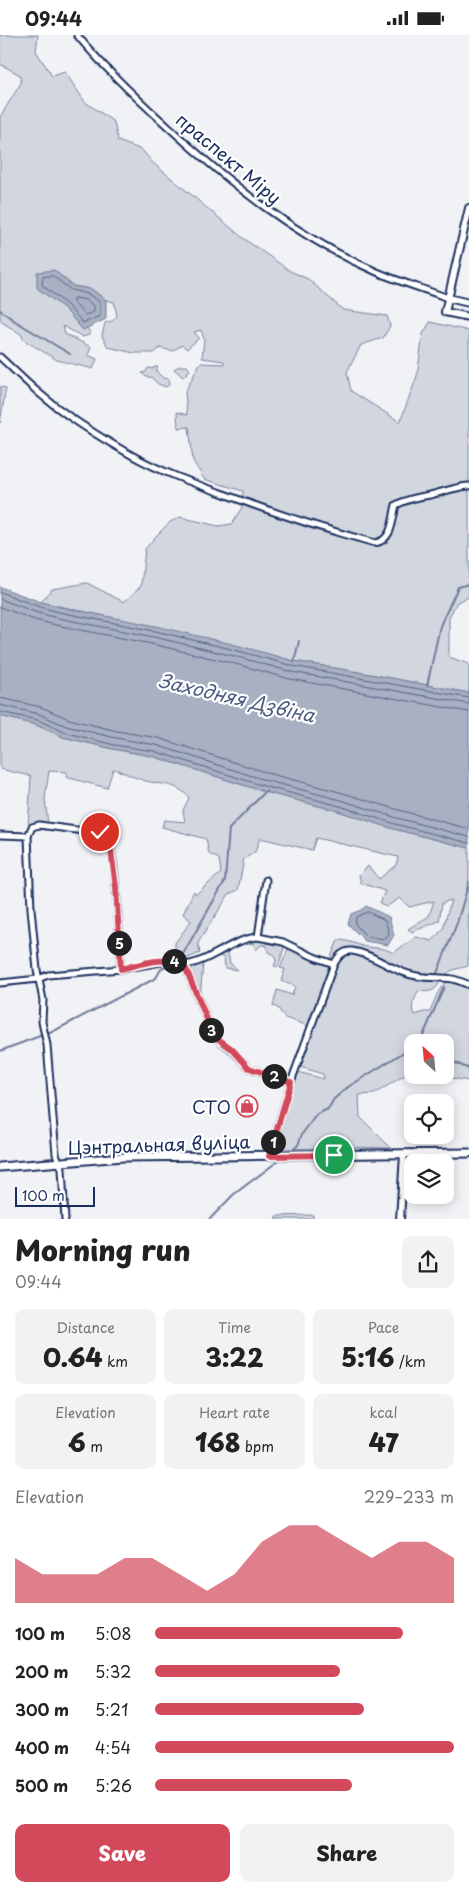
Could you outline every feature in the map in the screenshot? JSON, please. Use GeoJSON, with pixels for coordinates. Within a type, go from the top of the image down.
{"type":"FeatureCollection","features":[{"type":"Feature","properties":{"kind":"main road","name":"Цэнтральная вуліца"},"geometry":{"type":"LineString","coordinates":[[0,1167],[123,1157],[469,1153]]}},
{"type":"Feature","properties":{"kind":"street","name":"праспект Міру"},"geometry":{"type":"LineString","coordinates":[[77,35],[98,61],[128,91],[215,169],[261,206],[310,238],[377,272],[448,298],[469,303]]}},
{"type":"Feature","properties":{"kind":"street"},"geometry":{"type":"LineString","coordinates":[[469,208],[445,312],[469,317]]}},
{"type":"Feature","properties":{"kind":"street"},"geometry":{"type":"LineString","coordinates":[[0,357],[55,406],[134,457],[179,477],[280,515],[376,543],[382,542],[390,533],[396,505],[418,496],[469,486]]}},
{"type":"Feature","properties":{"kind":"street"},"geometry":{"type":"LineString","coordinates":[[65,1219],[62,1169],[56,1154],[48,1053],[43,1028],[42,1000],[31,909],[28,836],[32,827],[39,825],[100,832],[107,836],[110,843],[116,887],[121,969]]}},
{"type":"Feature","properties":{"kind":"street"},"geometry":{"type":"LineString","coordinates":[[0,835],[28,836]]}},
{"type":"Feature","properties":{"kind":"street"},"geometry":{"type":"LineString","coordinates":[[258,937],[266,880]]}},
{"type":"Feature","properties":{"kind":"street"},"geometry":{"type":"LineString","coordinates":[[0,983],[38,979],[48,975],[121,969],[167,961],[182,965],[196,962],[243,940],[258,937],[283,942],[334,964]]}},
{"type":"Feature","properties":{"kind":"street"},"geometry":{"type":"LineString","coordinates":[[269,1156],[291,1082],[334,964],[342,954],[354,951],[411,975],[456,979],[469,985]]}},
{"type":"Feature","properties":{"kind":"street"},"geometry":{"type":"LineString","coordinates":[[182,965],[186,969],[214,1036],[232,1049],[249,1068],[291,1082]]}},
{"type":"Feature","properties":{"kind":"street"},"geometry":{"type":"LineString","coordinates":[[400,1219],[404,1153]]}},
{"type":"Feature","properties":{"kind":"shaded area"},"geometry":{"type":"Polygon","coordinates":[[[0,35],[38,35],[36,51],[52,76],[65,72],[85,102],[114,122],[118,141],[142,150],[152,162],[243,238],[290,271],[308,279],[343,310],[387,316],[390,326],[383,338],[361,345],[347,372],[351,391],[400,422],[417,376],[423,334],[430,322],[469,331],[469,597],[457,602],[449,617],[449,657],[469,664],[469,693],[294,661],[210,639],[41,602],[52,589],[87,583],[124,602],[141,586],[145,549],[170,522],[180,517],[218,526],[232,524],[242,507],[243,491],[204,479],[193,461],[189,427],[178,428],[177,412],[187,415],[185,392],[200,363],[224,364],[224,361],[202,358],[204,339],[201,330],[194,332],[199,338],[187,349],[182,345],[172,351],[160,348],[154,353],[134,353],[108,347],[102,336],[105,323],[112,321],[117,316],[114,302],[106,300],[91,289],[73,286],[54,270],[37,288],[64,308],[83,330],[87,328],[91,334],[83,337],[63,326],[65,334],[91,347],[88,355],[97,359],[93,369],[57,360],[24,340],[21,334],[0,321],[0,117],[21,83],[20,75],[0,64],[0,35]]]}},
{"type":"Feature","properties":{"kind":"shaded area"},"geometry":{"type":"Polygon","coordinates":[[[179,366],[187,366],[190,370],[183,377],[174,369],[179,366]]]}},
{"type":"Feature","properties":{"kind":"shaded area"},"geometry":{"type":"Polygon","coordinates":[[[158,367],[156,371],[163,378],[169,379],[170,384],[166,387],[158,384],[151,377],[146,377],[142,373],[158,367]]]}},
{"type":"Feature","properties":{"kind":"shaded area"},"geometry":{"type":"Polygon","coordinates":[[[0,387],[6,388],[0,423],[0,387]]]}},
{"type":"Feature","properties":{"kind":"shaded area"},"geometry":{"type":"Polygon","coordinates":[[[0,716],[36,725],[63,737],[152,756],[265,792],[338,811],[394,829],[469,848],[468,966],[450,972],[431,991],[418,991],[413,1007],[415,1015],[430,1012],[441,987],[449,981],[454,980],[469,987],[469,1081],[454,1078],[454,1034],[404,1034],[404,1076],[374,1094],[359,1095],[360,1117],[391,1148],[342,1147],[334,1145],[323,1148],[282,1149],[278,1143],[278,1134],[285,1116],[296,1074],[298,1072],[324,1079],[323,1074],[300,1067],[312,1027],[339,959],[346,954],[354,953],[411,973],[380,959],[347,949],[343,950],[333,960],[330,960],[338,940],[366,947],[385,949],[393,953],[416,937],[432,941],[443,929],[451,900],[442,903],[439,921],[412,932],[408,929],[429,916],[434,901],[409,907],[400,898],[386,907],[380,903],[385,891],[361,883],[359,875],[368,866],[379,879],[396,865],[398,857],[316,838],[312,850],[260,838],[255,852],[244,859],[238,890],[229,894],[198,943],[200,953],[185,959],[183,963],[194,959],[203,964],[200,997],[190,975],[170,958],[171,951],[175,951],[175,943],[191,921],[183,914],[194,891],[196,894],[221,873],[219,859],[209,854],[206,839],[162,827],[164,820],[185,822],[183,810],[189,798],[185,793],[175,787],[142,780],[115,769],[113,769],[107,788],[66,777],[67,772],[49,771],[45,799],[48,824],[35,823],[28,828],[31,776],[0,769],[0,716]]]}},
{"type":"Feature","properties":{"kind":"shaded area"},"geometry":{"type":"Polygon","coordinates":[[[259,939],[285,945],[278,967],[274,966],[276,961],[274,955],[268,952],[267,946],[261,945],[256,950],[253,943],[246,945],[243,941],[259,939]]]}},
{"type":"Feature","properties":{"kind":"shaded area"},"geometry":{"type":"Polygon","coordinates":[[[290,947],[331,965],[309,1026],[285,1018],[278,1008],[273,1006],[277,990],[292,995],[295,986],[281,981],[285,969],[280,968],[290,947]]]}},
{"type":"Feature","properties":{"kind":"shaded area"},"geometry":{"type":"Polygon","coordinates":[[[227,949],[230,963],[238,970],[225,968],[224,958],[216,954],[227,949]]]}},
{"type":"Feature","properties":{"kind":"shaded area"},"geometry":{"type":"Polygon","coordinates":[[[313,1215],[313,1219],[276,1219],[276,1216],[313,1215]]]}},
{"type":"Feature","properties":{"kind":"water"},"geometry":{"type":"Polygon","coordinates":[[[54,270],[73,286],[91,289],[106,300],[106,319],[83,330],[64,308],[37,288],[37,272],[54,270]]]}},
{"type":"Feature","properties":{"kind":"water","name":"Заходняя Дзвіна"},"geometry":{"type":"Polygon","coordinates":[[[0,587],[60,607],[156,626],[294,661],[469,693],[469,848],[394,829],[338,811],[265,792],[152,756],[63,737],[36,725],[0,716],[0,587]]]}},
{"type":"Feature","properties":{"kind":"water"},"geometry":{"type":"Polygon","coordinates":[[[366,906],[389,917],[394,935],[388,945],[365,941],[348,924],[351,914],[366,906]]]}},
{"type":"Feature","properties":{"kind":"waterway"},"geometry":{"type":"LineString","coordinates":[[0,310],[70,354]]}},
{"type":"Feature","properties":{"kind":"waterway"},"geometry":{"type":"LineString","coordinates":[[427,686],[440,626],[458,587],[469,584]]}},
{"type":"Feature","properties":{"kind":"waterway"},"geometry":{"type":"LineString","coordinates":[[294,662],[299,641]]}},
{"type":"Feature","properties":{"kind":"waterway"},"geometry":{"type":"LineString","coordinates":[[180,959],[225,881],[229,829],[266,791]]}},
{"type":"Feature","properties":{"kind":"waterway"},"geometry":{"type":"LineString","coordinates":[[437,973],[457,923],[469,882]]}},
{"type":"Feature","properties":{"kind":"waterway"},"geometry":{"type":"LineString","coordinates":[[50,1033],[156,978],[161,969],[170,964]]}},
{"type":"Feature","properties":{"kind":"waterway"},"geometry":{"type":"LineString","coordinates":[[424,1034],[444,987]]}},
{"type":"Feature","properties":{"kind":"waterway"},"geometry":{"type":"LineString","coordinates":[[0,1051],[40,1036]]}},
{"type":"Feature","properties":{"kind":"waterway"},"geometry":{"type":"LineString","coordinates":[[294,1149],[298,1145],[302,1134],[317,1114],[328,1109],[334,1099],[348,1087],[404,1052]]}},
{"type":"Feature","properties":{"kind":"waterway"},"geometry":{"type":"LineString","coordinates":[[454,1062],[469,1069]]}},
{"type":"Feature","properties":{"kind":"waterway"},"geometry":{"type":"LineString","coordinates":[[210,1219],[233,1195],[278,1161]]}},
{"type":"Feature","properties":{"kind":"place","name":"СТО"},"geometry":{"type":"Point","coordinates":[247,1106]}},
{"type":"Feature","properties":{"kind":"route"},"geometry":{"type":"LineString","coordinates":[[100,832],[106,834],[110,843],[116,887],[121,969],[167,961],[178,962],[186,969],[211,1033],[232,1049],[249,1068],[291,1082],[269,1156],[334,1155]]}}]}
